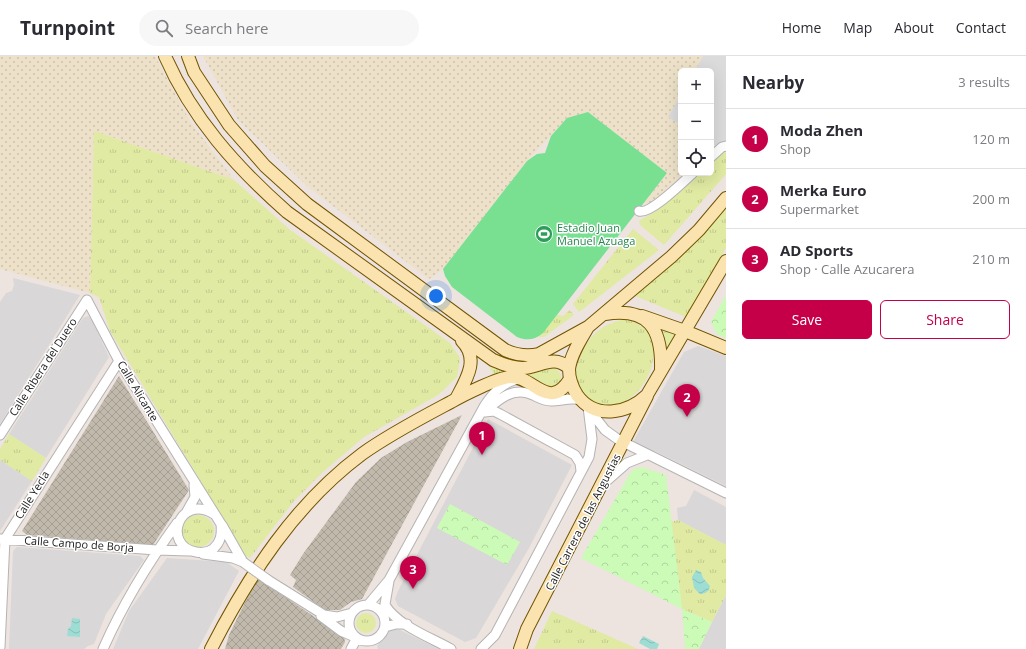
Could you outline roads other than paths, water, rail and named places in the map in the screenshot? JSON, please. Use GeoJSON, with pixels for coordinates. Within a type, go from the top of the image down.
{"type":"FeatureCollection","features":[{"type":"Feature","properties":{"kind":"main road"},"geometry":{"type":"LineString","coordinates":[[165,56],[177,84],[203,123],[230,158],[259,188],[287,212],[493,360],[507,366],[530,367],[554,360],[563,363],[585,404],[603,412],[617,412],[634,405],[647,395],[726,261]]}},
{"type":"Feature","properties":{"kind":"main road"},"geometry":{"type":"LineString","coordinates":[[188,56],[194,72],[230,125],[265,166],[307,204],[505,350],[521,355],[530,356],[539,354],[588,327],[605,314],[671,257],[699,230],[726,198]]}},
{"type":"Feature","properties":{"kind":"main road"},"geometry":{"type":"LineString","coordinates":[[605,314],[620,312],[640,316],[685,331],[726,348]]}},
{"type":"Feature","properties":{"kind":"main road"},"geometry":{"type":"LineString","coordinates":[[640,316],[652,327],[659,338],[661,351],[661,371]]}},
{"type":"Feature","properties":{"kind":"main road"},"geometry":{"type":"LineString","coordinates":[[212,649],[247,583],[280,537],[306,506],[333,478],[386,438],[456,399],[502,379],[512,377],[519,379],[544,392],[552,393],[561,390],[570,374],[579,342],[588,327]]}},
{"type":"Feature","properties":{"kind":"main road"},"geometry":{"type":"LineString","coordinates":[[453,331],[465,344],[471,358],[470,372],[456,399]]}},
{"type":"Feature","properties":{"kind":"main road","name":"Calle Carrera de las Angustias"},"geometry":{"type":"LineString","coordinates":[[520,649],[527,629],[603,484],[647,395]]}},
{"type":"Feature","properties":{"kind":"street"},"geometry":{"type":"LineString","coordinates":[[714,154],[722,147],[726,146]]}},
{"type":"Feature","properties":{"kind":"street"},"geometry":{"type":"LineString","coordinates":[[640,211],[646,211],[659,202],[689,176]]}},
{"type":"Feature","properties":{"kind":"street","name":"Calle Alicante"},"geometry":{"type":"LineString","coordinates":[[86,300],[119,361],[214,514]]}},
{"type":"Feature","properties":{"kind":"street","name":"Calle Ribera del Duero"},"geometry":{"type":"LineString","coordinates":[[0,435],[86,300]]}},
{"type":"Feature","properties":{"kind":"street","name":"Calle Yecla"},"geometry":{"type":"LineString","coordinates":[[0,647],[3,539],[119,361]]}},
{"type":"Feature","properties":{"kind":"street"},"geometry":{"type":"LineString","coordinates":[[368,605],[389,580],[485,405],[496,391],[506,383],[519,379]]}},
{"type":"Feature","properties":{"kind":"street"},"geometry":{"type":"LineString","coordinates":[[476,420],[502,397],[520,392],[548,401],[585,404]]}},
{"type":"Feature","properties":{"kind":"street"},"geometry":{"type":"LineString","coordinates":[[585,404],[597,422],[605,430],[624,443],[726,493]]}},
{"type":"Feature","properties":{"kind":"street"},"geometry":{"type":"LineString","coordinates":[[481,649],[495,635],[589,457],[592,439],[585,404]]}},
{"type":"Feature","properties":{"kind":"street"},"geometry":{"type":"LineString","coordinates":[[485,412],[494,411],[575,455],[580,463],[582,471]]}},
{"type":"Feature","properties":{"kind":"street"},"geometry":{"type":"LineString","coordinates":[[603,484],[627,463],[647,455]]}},
{"type":"Feature","properties":{"kind":"street","name":"Calle Alicante"},"geometry":{"type":"LineString","coordinates":[[183,516],[195,497],[192,480]]}},
{"type":"Feature","properties":{"kind":"street"},"geometry":{"type":"LineString","coordinates":[[103,649],[121,610],[157,550],[183,516],[195,509],[206,509],[214,514],[243,562]]}},
{"type":"Feature","properties":{"kind":"street"},"geometry":{"type":"LineString","coordinates":[[183,516],[177,528],[177,537],[182,545],[189,551],[233,558],[243,562],[312,609],[341,631],[370,645],[380,636],[385,627],[384,611],[389,580]]}},
{"type":"Feature","properties":{"kind":"street"},"geometry":{"type":"LineString","coordinates":[[202,553],[216,546],[222,532],[221,524]]}},
{"type":"Feature","properties":{"kind":"street","name":"Calle Campo de Borja"},"geometry":{"type":"LineString","coordinates":[[3,539],[189,551]]}},
{"type":"Feature","properties":{"kind":"street"},"geometry":{"type":"LineString","coordinates":[[312,609],[330,617],[343,616],[352,613],[359,607],[368,605],[384,611],[451,649]]}},
{"type":"Feature","properties":{"kind":"street"},"geometry":{"type":"LineString","coordinates":[[352,613],[349,628],[356,637]]}},
{"type":"Feature","properties":{"kind":"street"},"geometry":{"type":"LineString","coordinates":[[385,627],[396,624],[407,624]]}},
{"type":"Feature","properties":{"kind":"street"},"geometry":{"type":"LineString","coordinates":[[351,649],[356,637]]}},
{"type":"Feature","properties":{"kind":"water"},"geometry":{"type":"Polygon","coordinates":[[[696,570],[701,572],[703,578],[710,586],[709,590],[705,593],[700,594],[694,588],[692,577],[696,570]]]}},
{"type":"Feature","properties":{"kind":"water"},"geometry":{"type":"Polygon","coordinates":[[[72,618],[80,619],[80,637],[67,636],[72,618]]]}},
{"type":"Feature","properties":{"kind":"water"},"geometry":{"type":"Polygon","coordinates":[[[643,636],[659,644],[657,649],[650,649],[639,643],[643,636]]]}},
{"type":"Feature","properties":{"kind":"place","name":"Estadio Juan Manuel Azuaga"},"geometry":{"type":"Point","coordinates":[544,234]}},
{"type":"Feature","properties":{"kind":"place","name":"Merka Euro"},"geometry":{"type":"Point","coordinates":[687,417]}},
{"type":"Feature","properties":{"kind":"place","name":"Moda Zhen"},"geometry":{"type":"Point","coordinates":[482,455]}},
{"type":"Feature","properties":{"kind":"place","name":"AD Sports"},"geometry":{"type":"Point","coordinates":[413,589]}}]}
